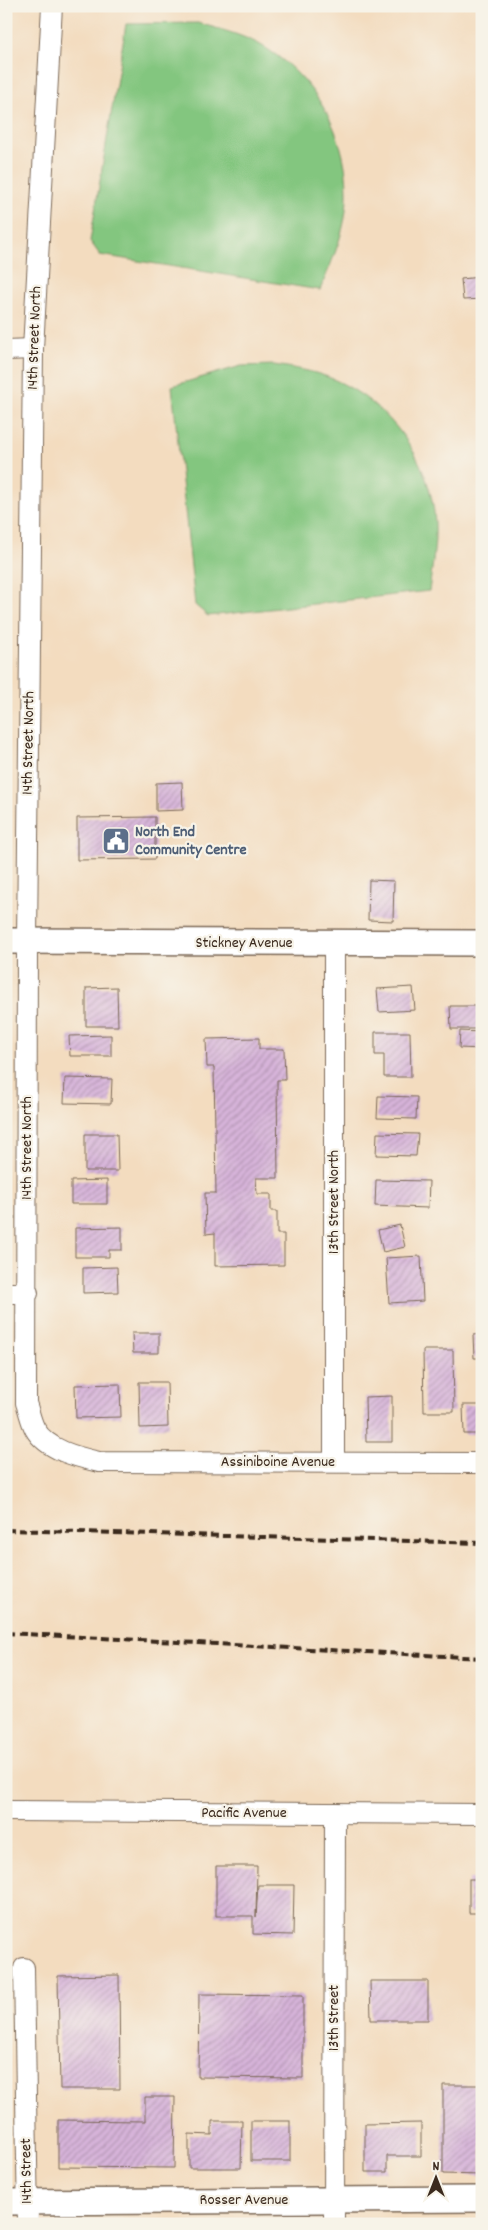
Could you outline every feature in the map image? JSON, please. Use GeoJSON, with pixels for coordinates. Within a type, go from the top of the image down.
{"type":"FeatureCollection","features":[{"type":"Feature","properties":{"kind":"street","name":"14th Street North"},"geometry":{"type":"LineString","coordinates":[[52,6],[33,349],[17,941],[28,1293],[26,1403],[35,1430],[50,1445],[75,1456]]}},
{"type":"Feature","properties":{"kind":"street"},"geometry":{"type":"LineString","coordinates":[[6,350],[33,349]]}},
{"type":"Feature","properties":{"kind":"street","name":"Stickney Avenue"},"geometry":{"type":"LineString","coordinates":[[17,941],[482,943]]}},
{"type":"Feature","properties":{"kind":"street","name":"13th Street North"},"geometry":{"type":"LineString","coordinates":[[334,942],[334,1462]]}},
{"type":"Feature","properties":{"kind":"street"},"geometry":{"type":"LineString","coordinates":[[6,1293],[28,1293]]}},
{"type":"Feature","properties":{"kind":"street","name":"Assiniboine Avenue"},"geometry":{"type":"LineString","coordinates":[[75,1456],[99,1462],[482,1462]]}},
{"type":"Feature","properties":{"kind":"street","name":"Pacific Avenue"},"geometry":{"type":"LineString","coordinates":[[6,1811],[482,1814]]}},
{"type":"Feature","properties":{"kind":"street","name":"13th Street"},"geometry":{"type":"LineString","coordinates":[[334,2212],[335,1813]]}},
{"type":"Feature","properties":{"kind":"street","name":"14th Street"},"geometry":{"type":"LineString","coordinates":[[21,2209],[24,1968]]}},
{"type":"Feature","properties":{"kind":"street","name":"Rosser Avenue"},"geometry":{"type":"LineString","coordinates":[[21,2209],[334,2212],[482,2199]]}},
{"type":"Feature","properties":{"kind":"green space"},"geometry":{"type":"Polygon","coordinates":[[[198,23],[244,37],[278,56],[310,87],[333,126],[341,147],[345,169],[347,204],[339,242],[320,290],[100,255],[90,241],[126,24],[198,23]]]}},
{"type":"Feature","properties":{"kind":"green space"},"geometry":{"type":"Polygon","coordinates":[[[274,365],[319,374],[354,390],[372,403],[404,437],[416,456],[432,499],[435,539],[429,591],[208,616],[195,605],[172,386],[241,366],[274,365]]]}},
{"type":"Feature","properties":{"kind":"building"},"geometry":{"type":"Polygon","coordinates":[[[480,277],[482,299],[463,300],[461,279],[480,277]]]}},
{"type":"Feature","properties":{"kind":"building"},"geometry":{"type":"Polygon","coordinates":[[[182,782],[183,810],[156,811],[156,783],[182,782]]]}},
{"type":"Feature","properties":{"kind":"building"},"geometry":{"type":"Polygon","coordinates":[[[155,817],[155,859],[77,860],[77,818],[155,817]]]}},
{"type":"Feature","properties":{"kind":"building"},"geometry":{"type":"Polygon","coordinates":[[[369,880],[394,881],[393,921],[368,920],[369,880]]]}},
{"type":"Feature","properties":{"kind":"building"},"geometry":{"type":"Polygon","coordinates":[[[117,987],[118,1026],[86,1026],[86,988],[117,987]]]}},
{"type":"Feature","properties":{"kind":"building"},"geometry":{"type":"Polygon","coordinates":[[[413,987],[415,1010],[379,1012],[377,989],[413,987]]]}},
{"type":"Feature","properties":{"kind":"building"},"geometry":{"type":"Polygon","coordinates":[[[450,1006],[480,1006],[480,1029],[451,1029],[450,1006]]]}},
{"type":"Feature","properties":{"kind":"building"},"geometry":{"type":"Polygon","coordinates":[[[460,1031],[482,1032],[482,1049],[459,1048],[460,1031]]]}},
{"type":"Feature","properties":{"kind":"building"},"geometry":{"type":"Polygon","coordinates":[[[375,1032],[410,1032],[411,1077],[384,1077],[384,1055],[375,1055],[375,1032]]]}},
{"type":"Feature","properties":{"kind":"building"},"geometry":{"type":"Polygon","coordinates":[[[111,1035],[111,1056],[70,1056],[69,1036],[111,1035]]]}},
{"type":"Feature","properties":{"kind":"building"},"geometry":{"type":"Polygon","coordinates":[[[259,1038],[259,1049],[284,1049],[285,1080],[277,1080],[278,1178],[256,1178],[257,1194],[271,1194],[271,1211],[277,1211],[277,1234],[284,1234],[284,1265],[215,1266],[215,1233],[206,1234],[205,1193],[216,1193],[214,1067],[207,1067],[206,1039],[259,1038]]]}},
{"type":"Feature","properties":{"kind":"building"},"geometry":{"type":"Polygon","coordinates":[[[65,1078],[112,1079],[111,1104],[64,1103],[65,1078]]]}},
{"type":"Feature","properties":{"kind":"building"},"geometry":{"type":"Polygon","coordinates":[[[378,1096],[417,1097],[416,1119],[377,1118],[378,1096]]]}},
{"type":"Feature","properties":{"kind":"building"},"geometry":{"type":"Polygon","coordinates":[[[377,1133],[418,1134],[416,1156],[376,1155],[377,1133]]]}},
{"type":"Feature","properties":{"kind":"building"},"geometry":{"type":"Polygon","coordinates":[[[85,1134],[117,1134],[118,1171],[85,1171],[85,1134]]]}},
{"type":"Feature","properties":{"kind":"building"},"geometry":{"type":"Polygon","coordinates":[[[107,1180],[107,1204],[71,1204],[71,1181],[107,1180]]]}},
{"type":"Feature","properties":{"kind":"building"},"geometry":{"type":"Polygon","coordinates":[[[376,1180],[429,1181],[428,1208],[375,1206],[376,1180]]]}},
{"type":"Feature","properties":{"kind":"building"},"geometry":{"type":"Polygon","coordinates":[[[400,1225],[405,1247],[383,1252],[378,1230],[400,1225]]]}},
{"type":"Feature","properties":{"kind":"building"},"geometry":{"type":"Polygon","coordinates":[[[122,1227],[122,1250],[109,1250],[109,1257],[75,1257],[75,1228],[122,1227]]]}},
{"type":"Feature","properties":{"kind":"building"},"geometry":{"type":"Polygon","coordinates":[[[421,1256],[423,1301],[389,1303],[386,1258],[421,1256]]]}},
{"type":"Feature","properties":{"kind":"building"},"geometry":{"type":"Polygon","coordinates":[[[117,1267],[118,1292],[83,1293],[83,1268],[117,1267]]]}},
{"type":"Feature","properties":{"kind":"building"},"geometry":{"type":"Polygon","coordinates":[[[132,1333],[159,1333],[159,1353],[133,1353],[132,1333]]]}},
{"type":"Feature","properties":{"kind":"building"},"geometry":{"type":"Polygon","coordinates":[[[482,1334],[482,1358],[474,1358],[473,1335],[482,1334]]]}},
{"type":"Feature","properties":{"kind":"building"},"geometry":{"type":"Polygon","coordinates":[[[423,1350],[453,1350],[454,1412],[424,1412],[423,1350]]]}},
{"type":"Feature","properties":{"kind":"building"},"geometry":{"type":"Polygon","coordinates":[[[139,1382],[167,1382],[168,1427],[140,1428],[139,1382]]]}},
{"type":"Feature","properties":{"kind":"building"},"geometry":{"type":"Polygon","coordinates":[[[120,1384],[121,1417],[76,1418],[75,1385],[120,1384]]]}},
{"type":"Feature","properties":{"kind":"building"},"geometry":{"type":"Polygon","coordinates":[[[392,1396],[392,1442],[366,1442],[365,1397],[392,1396]]]}},
{"type":"Feature","properties":{"kind":"building"},"geometry":{"type":"Polygon","coordinates":[[[463,1405],[482,1405],[482,1434],[464,1434],[463,1405]]]}},
{"type":"Feature","properties":{"kind":"building"},"geometry":{"type":"Polygon","coordinates":[[[216,1866],[257,1866],[256,1917],[258,1885],[294,1885],[293,1935],[253,1934],[253,1916],[216,1916],[216,1866]]]}},
{"type":"Feature","properties":{"kind":"building"},"geometry":{"type":"Polygon","coordinates":[[[469,1879],[482,1879],[482,1913],[469,1913],[469,1879]]]}},
{"type":"Feature","properties":{"kind":"building"},"geometry":{"type":"Polygon","coordinates":[[[119,1975],[120,2089],[60,2089],[58,1976],[119,1975]]]}},
{"type":"Feature","properties":{"kind":"building"},"geometry":{"type":"Polygon","coordinates":[[[370,1981],[428,1981],[428,2020],[371,2020],[370,1981]]]}},
{"type":"Feature","properties":{"kind":"building"},"geometry":{"type":"Polygon","coordinates":[[[199,1994],[303,1995],[303,2078],[198,2077],[199,1994]]]}},
{"type":"Feature","properties":{"kind":"building"},"geometry":{"type":"Polygon","coordinates":[[[443,2085],[481,2085],[481,2175],[443,2174],[443,2085]]]}},
{"type":"Feature","properties":{"kind":"building"},"geometry":{"type":"Polygon","coordinates":[[[145,2097],[175,2097],[174,2168],[58,2167],[58,2120],[145,2121],[145,2097]]]}},
{"type":"Feature","properties":{"kind":"building"},"geometry":{"type":"Polygon","coordinates":[[[212,2121],[242,2121],[241,2168],[189,2168],[189,2134],[212,2135],[212,2121]]]}},
{"type":"Feature","properties":{"kind":"building"},"geometry":{"type":"Polygon","coordinates":[[[251,2121],[290,2121],[290,2161],[251,2161],[251,2121]]]}},
{"type":"Feature","properties":{"kind":"building"},"geometry":{"type":"Polygon","coordinates":[[[421,2123],[421,2156],[387,2156],[387,2172],[365,2172],[365,2124],[421,2123]]]}},
{"type":"Feature","properties":{"kind":"railway"},"geometry":{"type":"LineString","coordinates":[[6,1530],[482,1543]]}},
{"type":"Feature","properties":{"kind":"railway"},"geometry":{"type":"LineString","coordinates":[[6,1633],[482,1658]]}},
{"type":"Feature","properties":{"kind":"place","name":"North End Community Centre"},"geometry":{"type":"Point","coordinates":[116,841]}}]}
